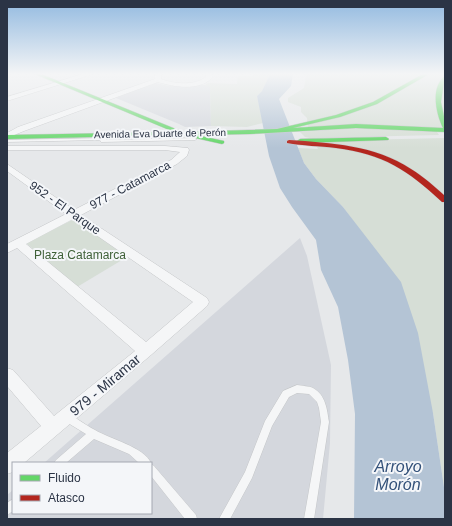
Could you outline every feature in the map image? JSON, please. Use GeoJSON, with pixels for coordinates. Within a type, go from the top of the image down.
{"type":"FeatureCollection","features":[{"type":"Feature","properties":{"kind":"main road"},"geometry":{"type":"LineString","coordinates":[[98,99],[162,124],[173,136]]}},
{"type":"Feature","properties":{"kind":"main road"},"geometry":{"type":"LineString","coordinates":[[307,126],[375,103],[383,99]]}},
{"type":"Feature","properties":{"kind":"main road"},"geometry":{"type":"LineString","coordinates":[[307,126],[444,126],[438,104],[438,99]]}},
{"type":"Feature","properties":{"kind":"main road","name":"Avenida Eva Duarte de Perón"},"geometry":{"type":"LineString","coordinates":[[10,135],[173,136],[250,132],[307,126]]}},
{"type":"Feature","properties":{"kind":"main road"},"geometry":{"type":"LineString","coordinates":[[94,145],[157,141],[173,136],[189,136],[200,139]]}},
{"type":"Feature","properties":{"kind":"main road"},"geometry":{"type":"LineString","coordinates":[[422,138],[445,138]]}},
{"type":"Feature","properties":{"kind":"main road","name":"Avenida Eva Duarte de Perón"},"geometry":{"type":"LineString","coordinates":[[7,148],[226,142],[200,139]]}},
{"type":"Feature","properties":{"kind":"main road"},"geometry":{"type":"LineString","coordinates":[[285,142],[314,143],[399,139]]}},
{"type":"Feature","properties":{"kind":"main road"},"geometry":{"type":"LineString","coordinates":[[314,143],[358,150],[388,157],[409,169],[445,200]]}},
{"type":"Feature","properties":{"kind":"street"},"geometry":{"type":"LineString","coordinates":[[10,135],[21,129],[106,99]]}},
{"type":"Feature","properties":{"kind":"street","name":"Avenida Eva Duarte de Perón"},"geometry":{"type":"LineString","coordinates":[[7,148],[165,148],[185,150]]}},
{"type":"Feature","properties":{"kind":"street","name":"977 - Catamarca"},"geometry":{"type":"LineString","coordinates":[[12,246],[174,162],[184,154],[185,150]]}},
{"type":"Feature","properties":{"kind":"street","name":"952 - El Parque"},"geometry":{"type":"LineString","coordinates":[[7,167],[202,302]]}},
{"type":"Feature","properties":{"kind":"street"},"geometry":{"type":"LineString","coordinates":[[12,246],[146,351]]}},
{"type":"Feature","properties":{"kind":"street","name":"979 - Miramar"},"geometry":{"type":"LineString","coordinates":[[7,465],[146,351],[202,302]]}},
{"type":"Feature","properties":{"kind":"street"},"geometry":{"type":"LineString","coordinates":[[7,375],[59,422]]}},
{"type":"Feature","properties":{"kind":"lane"},"geometry":{"type":"LineString","coordinates":[[189,136],[219,136],[250,132]]}},
{"type":"Feature","properties":{"kind":"lane"},"geometry":{"type":"LineString","coordinates":[[103,141],[173,136]]}},
{"type":"Feature","properties":{"kind":"lane"},"geometry":{"type":"LineString","coordinates":[[7,142],[173,136],[200,139]]}},
{"type":"Feature","properties":{"kind":"lane"},"geometry":{"type":"LineString","coordinates":[[7,142],[124,142]]}},
{"type":"Feature","properties":{"kind":"lane"},"geometry":{"type":"LineString","coordinates":[[224,519],[249,475],[268,424],[286,394],[297,389],[311,391],[320,400],[325,422],[309,519]]}},
{"type":"Feature","properties":{"kind":"lane"},"geometry":{"type":"LineString","coordinates":[[59,422],[93,434],[132,451],[145,462]]}},
{"type":"Feature","properties":{"kind":"lane"},"geometry":{"type":"LineString","coordinates":[[60,462],[93,434]]}},
{"type":"Feature","properties":{"kind":"lane"},"geometry":{"type":"LineString","coordinates":[[152,470],[192,519]]}},
{"type":"Feature","properties":{"kind":"shaded area"},"geometry":{"type":"Polygon","coordinates":[[[117,99],[210,99],[211,126],[185,127],[117,99]]]}},
{"type":"Feature","properties":{"kind":"shaded area"},"geometry":{"type":"Polygon","coordinates":[[[300,238],[307,256],[331,365],[330,443],[323,519],[7,519],[7,495],[12,491],[12,514],[152,514],[152,462],[45,462],[300,238]]]}},
{"type":"Feature","properties":{"kind":"green space"},"geometry":{"type":"Polygon","coordinates":[[[210,99],[258,99],[263,123],[247,127],[211,126],[210,99]]]}},
{"type":"Feature","properties":{"kind":"green space"},"geometry":{"type":"Polygon","coordinates":[[[288,99],[445,99],[445,130],[308,128],[307,118],[301,112],[301,107],[288,102],[288,99]]]}},
{"type":"Feature","properties":{"kind":"green space"},"geometry":{"type":"Polygon","coordinates":[[[351,128],[437,132],[439,135],[310,138],[305,137],[300,132],[351,128]]]}},
{"type":"Feature","properties":{"kind":"green space"},"geometry":{"type":"Polygon","coordinates":[[[445,138],[445,494],[433,413],[369,242],[343,207],[316,179],[304,163],[298,148],[318,149],[314,141],[445,138]]]}},
{"type":"Feature","properties":{"kind":"green space","name":"Plaza Catamarca"},"geometry":{"type":"Polygon","coordinates":[[[74,219],[127,257],[77,287],[26,243],[74,219]]]}},
{"type":"Feature","properties":{"kind":"water","name":"Arroyo Morón"},"geometry":{"type":"Polygon","coordinates":[[[258,99],[279,99],[304,163],[316,179],[343,207],[401,282],[418,333],[433,413],[445,494],[445,519],[354,519],[355,414],[348,360],[338,307],[321,270],[316,240],[280,188],[269,156],[258,99]]]}},
{"type":"Feature","properties":{"kind":"traffic: fast"},"geometry":{"type":"LineString","coordinates":[[97,99],[184,134],[222,142]]}},
{"type":"Feature","properties":{"kind":"traffic: fast"},"geometry":{"type":"LineString","coordinates":[[280,129],[338,116],[375,103],[383,99]]}},
{"type":"Feature","properties":{"kind":"traffic: fast"},"geometry":{"type":"LineString","coordinates":[[438,99],[440,114],[445,127]]}},
{"type":"Feature","properties":{"kind":"traffic: fast"},"geometry":{"type":"LineString","coordinates":[[7,137],[250,132],[356,126],[445,130]]}},
{"type":"Feature","properties":{"kind":"traffic: fast"},"geometry":{"type":"LineString","coordinates":[[300,141],[386,139]]}},
{"type":"Feature","properties":{"kind":"traffic: jam"},"geometry":{"type":"LineString","coordinates":[[289,142],[336,146],[374,153],[409,170],[445,200]]}}]}
